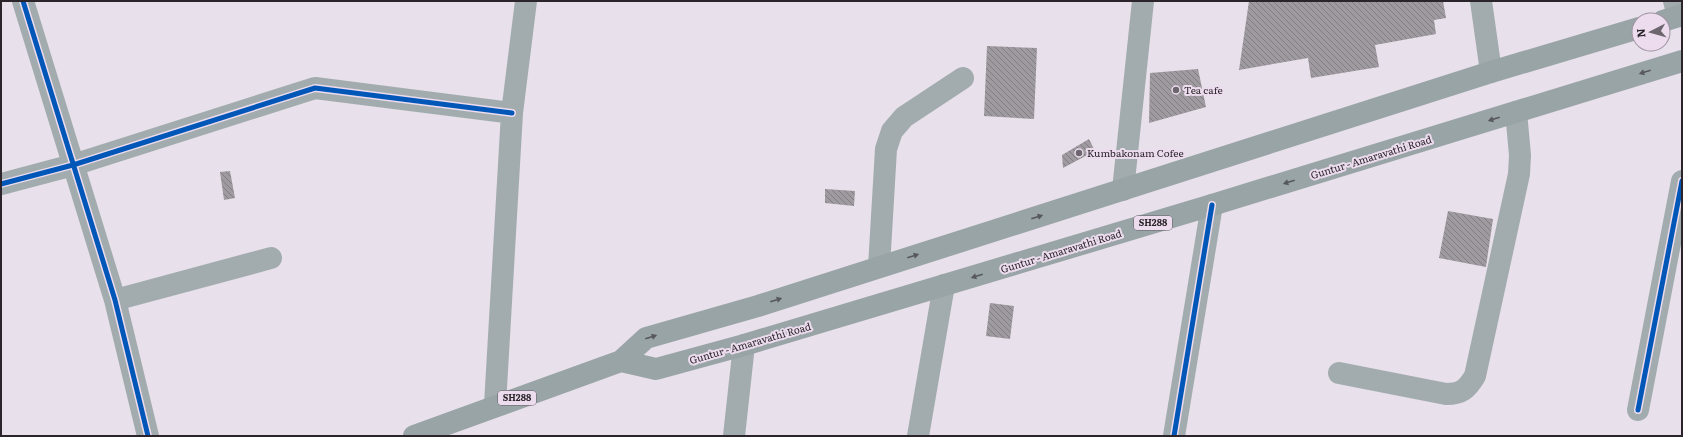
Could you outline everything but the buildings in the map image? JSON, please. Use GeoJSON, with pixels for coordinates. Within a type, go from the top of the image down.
{"type":"FeatureCollection","features":[{"type":"Feature","properties":{"kind":"main road","name":"SH288"},"geometry":{"type":"LineString","coordinates":[[414,436],[495,405],[621,361],[646,338],[758,306],[1491,72],[1631,30]]}},
{"type":"Feature","properties":{"kind":"main road","name":"Guntur - Amaravathi Road"},"geometry":{"type":"LineString","coordinates":[[621,361],[656,369],[744,345],[1212,205],[1682,61]]}},
{"type":"Feature","properties":{"kind":"street"},"geometry":{"type":"LineString","coordinates":[[23,1],[115,300],[148,436]]}},
{"type":"Feature","properties":{"kind":"street"},"geometry":{"type":"LineString","coordinates":[[495,405],[512,114],[526,1]]}},
{"type":"Feature","properties":{"kind":"street"},"geometry":{"type":"LineString","coordinates":[[1123,190],[1144,1]]}},
{"type":"Feature","properties":{"kind":"street"},"geometry":{"type":"LineString","coordinates":[[1481,1],[1491,72]]}},
{"type":"Feature","properties":{"kind":"street"},"geometry":{"type":"LineString","coordinates":[[879,267],[886,149],[892,131],[904,116],[963,78]]}},
{"type":"Feature","properties":{"kind":"street"},"geometry":{"type":"LineString","coordinates":[[1,184],[73,165],[315,88],[512,114]]}},
{"type":"Feature","properties":{"kind":"street"},"geometry":{"type":"LineString","coordinates":[[1339,373],[1446,394],[1458,394],[1468,389],[1474,376],[1519,174],[1520,155],[1516,112]]}},
{"type":"Feature","properties":{"kind":"street"},"geometry":{"type":"LineString","coordinates":[[1638,410],[1682,181]]}},
{"type":"Feature","properties":{"kind":"street"},"geometry":{"type":"LineString","coordinates":[[1174,436],[1212,205]]}},
{"type":"Feature","properties":{"kind":"street"},"geometry":{"type":"LineString","coordinates":[[115,300],[271,258]]}},
{"type":"Feature","properties":{"kind":"street"},"geometry":{"type":"LineString","coordinates":[[918,436],[944,285]]}},
{"type":"Feature","properties":{"kind":"street"},"geometry":{"type":"LineString","coordinates":[[734,436],[744,345]]}},
{"type":"Feature","properties":{"kind":"cycle path"},"geometry":{"type":"LineString","coordinates":[[23,1],[115,300],[148,436]]}},
{"type":"Feature","properties":{"kind":"cycle path"},"geometry":{"type":"LineString","coordinates":[[1,184],[73,165],[315,88],[512,113]]}},
{"type":"Feature","properties":{"kind":"cycle path"},"geometry":{"type":"LineString","coordinates":[[1638,410],[1682,181]]}},
{"type":"Feature","properties":{"kind":"cycle path"},"geometry":{"type":"LineString","coordinates":[[1174,436],[1212,205]]}},
{"type":"Feature","properties":{"kind":"place","name":"Tea cafe"},"geometry":{"type":"Point","coordinates":[1176,90]}},
{"type":"Feature","properties":{"kind":"place","name":"Kumbakonam Cofee"},"geometry":{"type":"Point","coordinates":[1079,153]}}]}
